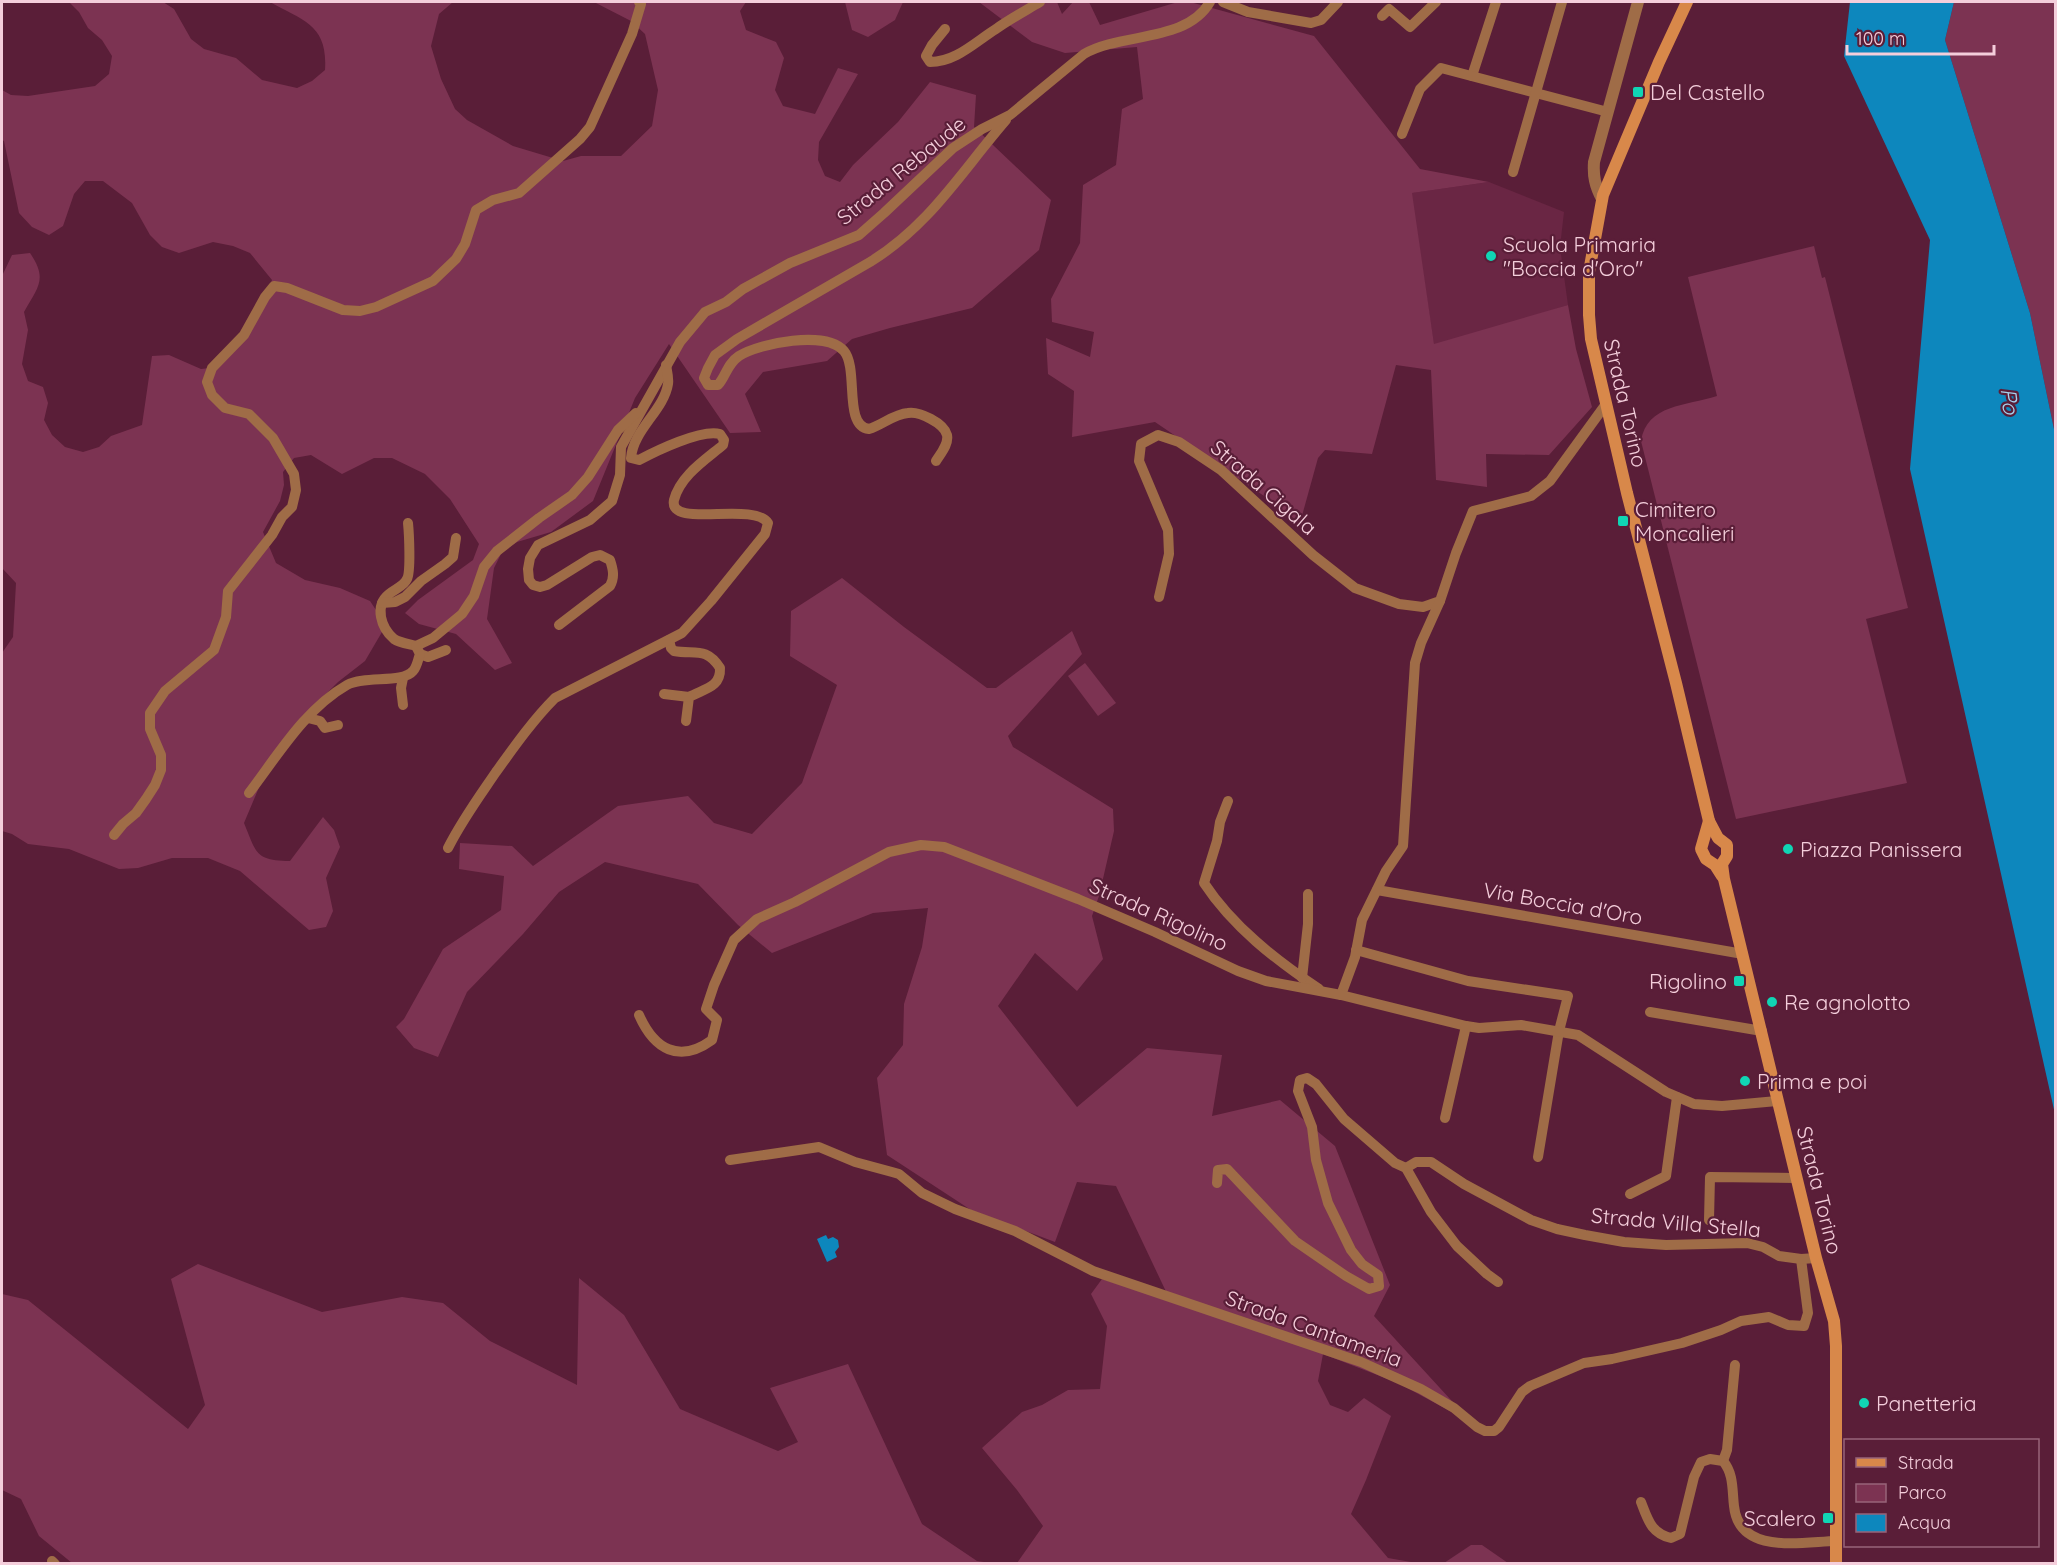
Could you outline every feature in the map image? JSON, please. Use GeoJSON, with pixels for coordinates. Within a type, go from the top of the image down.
{"type":"FeatureCollection","features":[{"type":"Feature","properties":{"kind":"main road","name":"Strada Torino"},"geometry":{"type":"LineString","coordinates":[[1687,2],[1614,165],[1602,199],[1589,272],[1588,315],[1591,339],[1606,404],[1709,821],[1718,838],[1727,845],[1727,856],[1722,864],[1724,879],[1836,1333],[1841,1516],[1836,1541],[1836,1563]]}},
{"type":"Feature","properties":{"kind":"main road","name":"Strada Torino"},"geometry":{"type":"LineString","coordinates":[[1709,821],[1701,849],[1706,860],[1715,865],[1724,879]]}},
{"type":"Feature","properties":{"kind":"street"},"geometry":{"type":"LineString","coordinates":[[114,835],[141,806],[155,785],[161,770],[161,755],[150,729],[150,713],[165,691],[214,650],[226,617],[228,591],[272,535],[282,517],[292,507],[296,490],[294,474],[273,438],[249,414],[225,408],[212,395],[207,382],[212,368],[244,335],[265,297],[274,286],[298,292],[343,310],[360,311],[376,307],[433,281],[456,259],[465,244],[476,210],[493,200],[519,193],[580,139],[590,127],[632,34],[641,4],[639,2]]}},
{"type":"Feature","properties":{"kind":"street"},"geometry":{"type":"LineString","coordinates":[[945,29],[926,56],[930,62],[941,62],[970,48],[994,29],[1040,2]]}},
{"type":"Feature","properties":{"kind":"street","name":"Strada Rebaude"},"geometry":{"type":"LineString","coordinates":[[559,625],[610,586],[614,580],[610,560],[600,555],[592,557],[540,587],[533,585],[529,580],[530,558],[538,545],[590,520],[612,501],[620,474],[621,447],[680,342],[705,312],[726,302],[790,263],[859,235],[953,148],[982,129],[1010,115],[1084,54],[1097,46],[1158,33],[1190,23],[1202,14],[1210,2]]}},
{"type":"Feature","properties":{"kind":"street"},"geometry":{"type":"LineString","coordinates":[[1223,2],[1248,12],[1311,23],[1321,20],[1338,2]]}},
{"type":"Feature","properties":{"kind":"street"},"geometry":{"type":"LineString","coordinates":[[1382,16],[1389,9],[1410,27],[1436,2]]}},
{"type":"Feature","properties":{"kind":"street"},"geometry":{"type":"LineString","coordinates":[[1472,76],[1496,2]]}},
{"type":"Feature","properties":{"kind":"street"},"geometry":{"type":"LineString","coordinates":[[1513,172],[1562,2]]}},
{"type":"Feature","properties":{"kind":"street"},"geometry":{"type":"LineString","coordinates":[[1602,199],[1596,187],[1594,168],[1636,2]]}},
{"type":"Feature","properties":{"kind":"street"},"geometry":{"type":"LineString","coordinates":[[1402,134],[1420,89],[1441,68],[1608,112]]}},
{"type":"Feature","properties":{"kind":"street"},"geometry":{"type":"LineString","coordinates":[[936,461],[947,443],[947,436],[945,430],[923,416],[906,412],[869,429],[859,424],[854,412],[852,369],[845,352],[832,343],[804,340],[765,346],[747,352],[733,361],[718,385],[708,385],[704,378],[712,359],[737,339],[870,262],[908,235],[926,218],[1010,115]]}},
{"type":"Feature","properties":{"kind":"street"},"geometry":{"type":"LineString","coordinates":[[448,848],[467,813],[506,758],[555,698],[669,640],[687,628],[763,538],[768,525],[765,519],[755,514],[691,514],[678,512],[675,508],[678,489],[696,468],[723,445],[724,440],[720,434],[698,436],[637,461],[631,458],[636,441],[666,393],[669,380],[666,365]]}},
{"type":"Feature","properties":{"kind":"street"},"geometry":{"type":"LineString","coordinates":[[249,793],[308,717],[327,699],[350,683],[372,678],[403,678],[414,671],[418,650],[462,614],[474,596],[484,567],[497,551],[572,495],[588,477],[618,430],[645,404]]}},
{"type":"Feature","properties":{"kind":"street"},"geometry":{"type":"LineString","coordinates":[[1341,995],[1356,950],[1362,920],[1386,871],[1403,846],[1415,663],[1421,643],[1440,602],[1455,553],[1473,511],[1531,496],[1550,481],[1606,404]]}},
{"type":"Feature","properties":{"kind":"street","name":"Strada Cigala"},"geometry":{"type":"LineString","coordinates":[[1159,597],[1169,554],[1168,530],[1139,461],[1141,444],[1158,435],[1179,442],[1221,470],[1313,555],[1355,588],[1399,604],[1423,607],[1440,602]]}},
{"type":"Feature","properties":{"kind":"street"},"geometry":{"type":"LineString","coordinates":[[408,523],[410,571],[406,581],[388,594],[382,603],[380,614],[385,629],[396,640],[428,657],[446,650]]}},
{"type":"Feature","properties":{"kind":"street"},"geometry":{"type":"LineString","coordinates":[[382,603],[395,602],[405,597],[421,581],[446,564],[453,557],[456,538]]}},
{"type":"Feature","properties":{"kind":"street"},"geometry":{"type":"LineString","coordinates":[[664,694],[689,698],[714,686],[719,678],[720,668],[703,652],[674,651],[669,640]]}},
{"type":"Feature","properties":{"kind":"street"},"geometry":{"type":"LineString","coordinates":[[403,678],[401,688],[403,705]]}},
{"type":"Feature","properties":{"kind":"street"},"geometry":{"type":"LineString","coordinates":[[686,721],[689,698]]}},
{"type":"Feature","properties":{"kind":"street"},"geometry":{"type":"LineString","coordinates":[[308,717],[320,722],[325,729],[338,725]]}},
{"type":"Feature","properties":{"kind":"street"},"geometry":{"type":"LineString","coordinates":[[1228,801],[1204,882],[1215,899],[1256,942],[1322,992]]}},
{"type":"Feature","properties":{"kind":"street","name":"Strada Rigolino"},"geometry":{"type":"LineString","coordinates":[[639,1015],[647,1032],[662,1047],[683,1052],[699,1049],[712,1040],[717,1020],[706,1009],[734,940],[757,920],[889,852],[921,845],[944,848],[1078,900],[1155,932],[1238,971],[1266,981],[1341,995],[1466,1026],[1479,1028],[1521,1025],[1578,1035],[1677,1097],[1694,1104],[1722,1106],[1777,1101]]}},
{"type":"Feature","properties":{"kind":"street","name":"Via Boccia d'Oro"},"geometry":{"type":"LineString","coordinates":[[1377,890],[1743,954]]}},
{"type":"Feature","properties":{"kind":"street"},"geometry":{"type":"LineString","coordinates":[[1302,978],[1308,924],[1308,894]]}},
{"type":"Feature","properties":{"kind":"street"},"geometry":{"type":"LineString","coordinates":[[1356,950],[1468,981],[1568,996],[1538,1157]]}},
{"type":"Feature","properties":{"kind":"street"},"geometry":{"type":"LineString","coordinates":[[1650,1012],[1762,1031]]}},
{"type":"Feature","properties":{"kind":"street"},"geometry":{"type":"LineString","coordinates":[[1445,1118],[1466,1026]]}},
{"type":"Feature","properties":{"kind":"street"},"geometry":{"type":"LineString","coordinates":[[1217,1184],[1218,1170],[1227,1169],[1295,1241],[1369,1289],[1378,1286],[1378,1275],[1362,1264],[1351,1250],[1328,1203],[1316,1160],[1312,1128],[1298,1091],[1300,1080],[1307,1078],[1316,1084],[1344,1119],[1395,1163],[1406,1168],[1431,1212],[1457,1246],[1498,1282]]}},
{"type":"Feature","properties":{"kind":"street"},"geometry":{"type":"LineString","coordinates":[[1630,1194],[1666,1176],[1677,1097]]}},
{"type":"Feature","properties":{"kind":"street","name":"Strada Cantamerla"},"geometry":{"type":"LineString","coordinates":[[730,1160],[819,1147],[855,1162],[892,1172],[930,1197],[955,1209],[1015,1231],[1112,1279],[1361,1362],[1421,1389],[1454,1408],[1485,1431],[1494,1431],[1499,1427],[1522,1392],[1530,1386],[1584,1363],[1682,1343],[1741,1321],[1769,1317],[1788,1325],[1804,1326],[1808,1313],[1801,1259]]}},
{"type":"Feature","properties":{"kind":"street","name":"Strada Villa Stella"},"geometry":{"type":"LineString","coordinates":[[1406,1168],[1416,1162],[1431,1162],[1464,1184],[1531,1220],[1557,1229],[1624,1242],[1666,1245],[1747,1244],[1763,1247],[1779,1256],[1801,1259],[1816,1258]]}},
{"type":"Feature","properties":{"kind":"street"},"geometry":{"type":"LineString","coordinates":[[1709,1220],[1710,1178],[1796,1178]]}},
{"type":"Feature","properties":{"kind":"street"},"geometry":{"type":"LineString","coordinates":[[1723,1461],[1727,1450],[1734,1365]]}},
{"type":"Feature","properties":{"kind":"street"},"geometry":{"type":"LineString","coordinates":[[1641,1502],[1650,1527],[1660,1535],[1671,1538],[1680,1534],[1694,1477],[1701,1462],[1710,1459],[1723,1461],[1728,1466],[1733,1485],[1737,1520],[1742,1530],[1760,1540],[1777,1542],[1836,1541]]}},
{"type":"Feature","properties":{"kind":"shaded area"},"geometry":{"type":"Polygon","coordinates":[[[1489,182],[1564,212],[1560,247],[1568,305],[1434,345],[1411,193],[1489,182]]]}},
{"type":"Feature","properties":{"kind":"green space"},"geometry":{"type":"Polygon","coordinates":[[[69,2],[163,2],[174,9],[191,39],[204,49],[236,58],[262,80],[297,88],[312,81],[325,70],[322,43],[311,26],[270,2],[453,2],[439,14],[431,46],[441,79],[455,109],[467,120],[513,146],[563,161],[581,156],[621,156],[652,126],[658,90],[645,34],[631,21],[594,2],[746,2],[740,11],[746,30],[776,42],[784,58],[775,90],[783,106],[815,114],[838,68],[858,74],[819,142],[818,160],[825,176],[840,182],[853,165],[898,122],[930,82],[976,95],[974,127],[1051,200],[1039,250],[972,308],[852,339],[827,361],[763,372],[745,394],[761,432],[730,433],[669,344],[635,398],[593,501],[551,532],[517,542],[502,552],[494,568],[487,619],[512,663],[495,670],[456,634],[419,624],[405,613],[418,600],[473,560],[479,544],[450,499],[425,474],[392,458],[374,458],[342,474],[311,455],[294,458],[283,472],[284,485],[280,501],[263,532],[276,563],[305,580],[340,588],[370,601],[380,616],[382,632],[365,661],[338,682],[300,720],[263,778],[244,823],[258,853],[263,857],[278,861],[290,861],[323,817],[334,830],[340,847],[326,878],[333,911],[326,927],[309,930],[240,871],[208,858],[172,858],[138,868],[119,869],[69,849],[28,844],[2,831],[2,653],[13,637],[16,583],[2,568],[2,276],[12,255],[30,253],[40,277],[37,289],[24,312],[28,330],[22,364],[28,381],[43,387],[48,403],[44,420],[52,435],[65,447],[83,452],[99,447],[111,436],[142,425],[152,356],[169,355],[201,369],[219,367],[259,312],[272,280],[250,253],[233,246],[213,242],[179,253],[162,247],[150,235],[132,203],[103,181],[85,181],[74,194],[63,226],[49,235],[32,227],[19,213],[2,140],[2,90],[11,95],[28,96],[95,86],[109,74],[112,56],[102,40],[88,28],[79,12],[69,2]]]}},
{"type":"Feature","properties":{"kind":"green space"},"geometry":{"type":"Polygon","coordinates":[[[845,2],[903,2],[895,20],[868,37],[852,30],[845,2]]]}},
{"type":"Feature","properties":{"kind":"green space"},"geometry":{"type":"Polygon","coordinates":[[[979,2],[1057,2],[1062,14],[1073,2],[1089,2],[1100,25],[1178,2],[1190,2],[1314,36],[1420,169],[1489,182],[1412,193],[1434,344],[1568,305],[1576,349],[1592,407],[1549,455],[1486,454],[1487,487],[1436,480],[1431,370],[1396,365],[1372,454],[1325,450],[1318,458],[1300,523],[1155,422],[1072,437],[1074,391],[1048,374],[1046,338],[1090,357],[1094,332],[1052,322],[1051,299],[1080,243],[1083,185],[1116,165],[1122,109],[1143,99],[1137,47],[1065,53],[1032,42],[979,2]]]}},
{"type":"Feature","properties":{"kind":"green space"},"geometry":{"type":"Polygon","coordinates":[[[1954,2],[2055,2],[2055,434],[2030,313],[1945,40],[1954,2]]]}},
{"type":"Feature","properties":{"kind":"green space"},"geometry":{"type":"Polygon","coordinates":[[[1814,246],[1822,278],[1825,277],[1908,608],[1866,619],[1907,783],[1736,819],[1641,441],[1651,420],[1660,413],[1670,408],[1717,396],[1688,277],[1814,246]]]}},
{"type":"Feature","properties":{"kind":"green space"},"geometry":{"type":"Polygon","coordinates":[[[842,578],[987,688],[996,688],[1072,631],[1082,654],[1008,736],[1013,747],[1113,809],[1114,831],[1092,916],[1103,959],[1077,991],[1035,953],[998,1006],[1077,1107],[1147,1048],[1222,1055],[1212,1116],[1280,1100],[1335,1146],[1390,1285],[1374,1316],[1472,1423],[1398,1383],[1323,1354],[1318,1381],[1330,1405],[1348,1412],[1364,1398],[1391,1416],[1351,1514],[1388,1558],[1411,1562],[1444,1563],[1017,1563],[1043,1526],[982,1448],[1022,1412],[1042,1405],[1068,1390],[1100,1389],[1107,1326],[1091,1294],[1102,1279],[1170,1300],[1116,1186],[1077,1182],[1055,1242],[971,1210],[887,1155],[877,1078],[903,1045],[904,1004],[922,947],[928,908],[873,913],[772,953],[738,925],[698,884],[605,862],[559,892],[523,934],[467,992],[438,1057],[414,1048],[396,1027],[404,1019],[443,949],[501,910],[504,876],[459,869],[460,843],[512,846],[533,866],[618,806],[688,796],[714,823],[752,834],[802,783],[837,685],[790,656],[791,611],[842,578]]]}},
{"type":"Feature","properties":{"kind":"green space"},"geometry":{"type":"Polygon","coordinates":[[[1085,663],[1116,703],[1098,716],[1068,676],[1085,663]]]}},
{"type":"Feature","properties":{"kind":"green space"},"geometry":{"type":"Polygon","coordinates":[[[198,1264],[322,1312],[402,1297],[443,1303],[490,1341],[577,1385],[579,1278],[624,1315],[680,1409],[778,1451],[798,1442],[770,1388],[848,1364],[922,1524],[977,1561],[991,1563],[72,1563],[39,1536],[21,1499],[2,1490],[2,1294],[28,1300],[188,1429],[205,1405],[171,1279],[198,1264]]]}},
{"type":"Feature","properties":{"kind":"green space"},"geometry":{"type":"Polygon","coordinates":[[[1471,1545],[1482,1545],[1508,1563],[1444,1563],[1471,1545]]]}},
{"type":"Feature","properties":{"kind":"water","name":"Po"},"geometry":{"type":"Polygon","coordinates":[[[1850,2],[1954,2],[1945,40],[2030,313],[2055,434],[2055,1114],[1910,469],[1930,240],[1844,56],[1850,2]]]}},
{"type":"Feature","properties":{"kind":"water"},"geometry":{"type":"Polygon","coordinates":[[[826,1235],[828,1239],[833,1237],[838,1240],[839,1247],[835,1252],[837,1257],[827,1262],[817,1239],[826,1235]]]}},
{"type":"Feature","properties":{"kind":"place","name":"Del Castello"},"geometry":{"type":"Point","coordinates":[1638,92]}},
{"type":"Feature","properties":{"kind":"place","name":"Scuola Primaria \"Boccia d'Oro\""},"geometry":{"type":"Point","coordinates":[1491,256]}},
{"type":"Feature","properties":{"kind":"place","name":"Cimitero Moncalieri"},"geometry":{"type":"Point","coordinates":[1623,521]}},
{"type":"Feature","properties":{"kind":"place","name":"Piazza Panissera"},"geometry":{"type":"Point","coordinates":[1788,849]}},
{"type":"Feature","properties":{"kind":"place","name":"Rigolino"},"geometry":{"type":"Point","coordinates":[1739,981]}},
{"type":"Feature","properties":{"kind":"place","name":"Re agnolotto"},"geometry":{"type":"Point","coordinates":[1772,1002]}},
{"type":"Feature","properties":{"kind":"place","name":"Prima e poi"},"geometry":{"type":"Point","coordinates":[1745,1081]}},
{"type":"Feature","properties":{"kind":"place","name":"Panetteria"},"geometry":{"type":"Point","coordinates":[1864,1403]}},
{"type":"Feature","properties":{"kind":"place","name":"Scalero"},"geometry":{"type":"Point","coordinates":[1828,1518]}}]}
